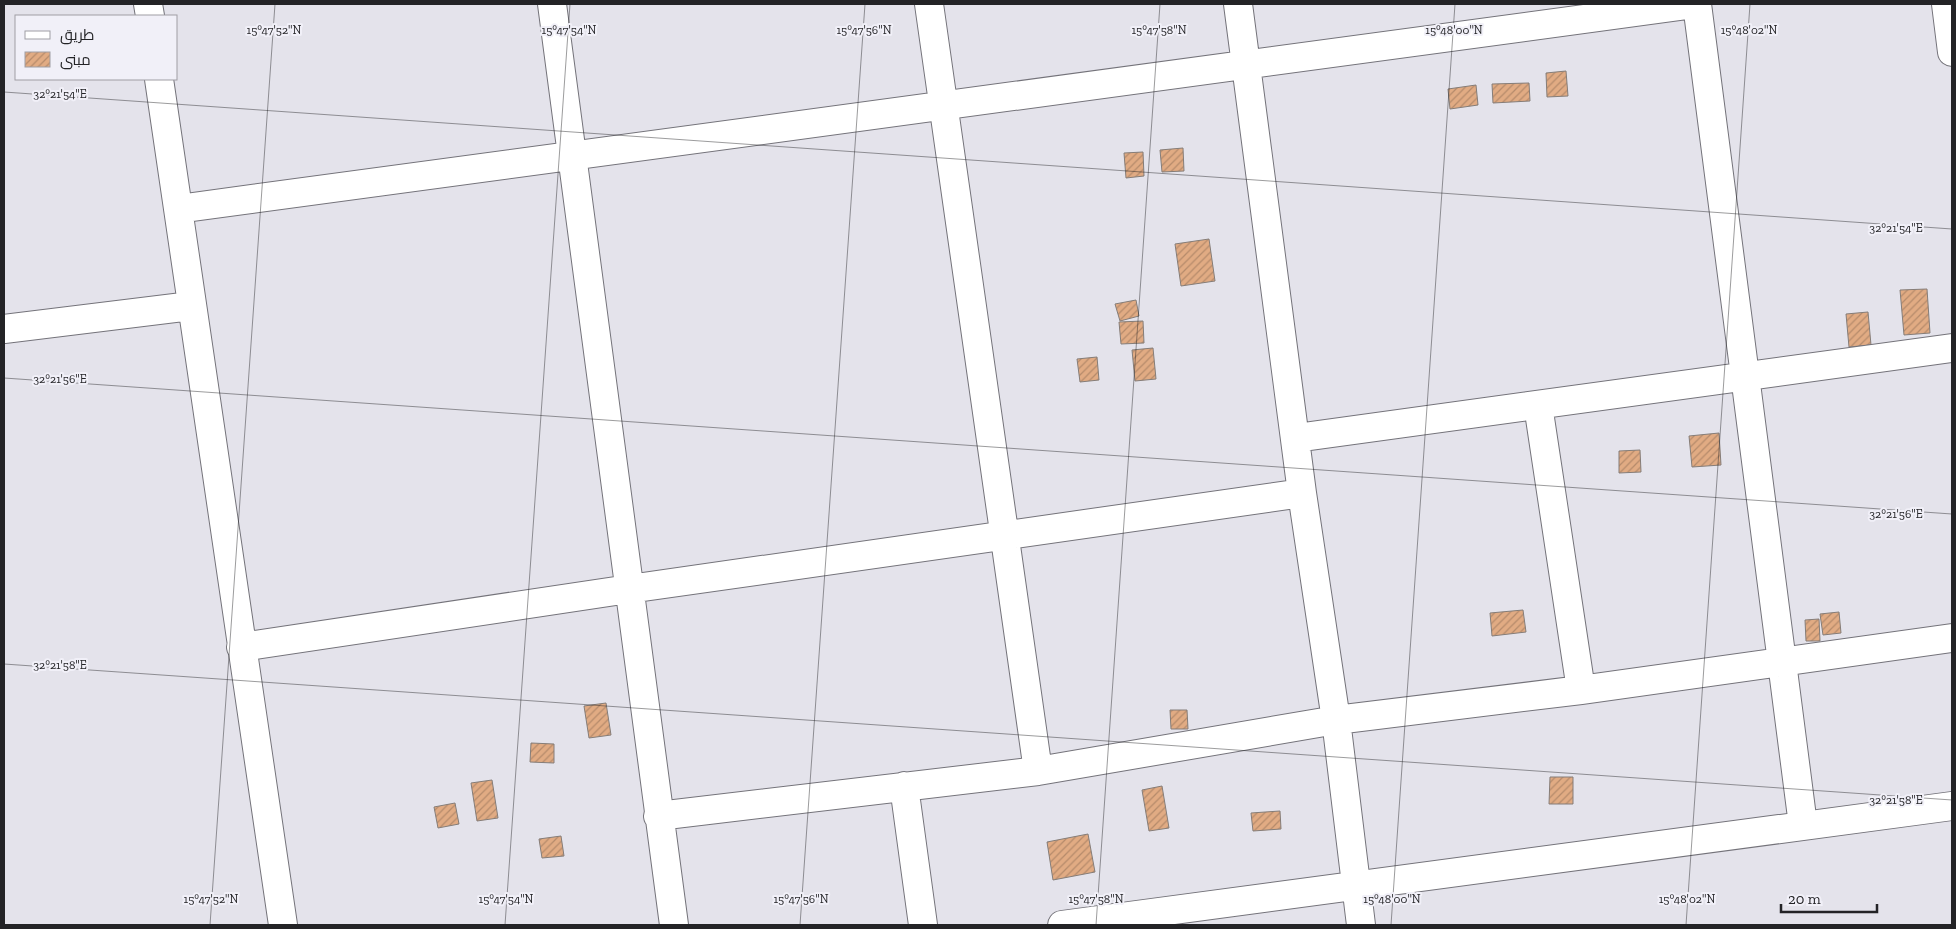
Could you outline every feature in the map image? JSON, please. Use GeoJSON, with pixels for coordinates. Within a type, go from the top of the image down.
{"type":"FeatureCollection","features":[{"type":"Feature","properties":{"kind":"street"},"geometry":{"type":"LineString","coordinates":[[552,4],[658,816],[674,925]]}},
{"type":"Feature","properties":{"kind":"street"},"geometry":{"type":"LineString","coordinates":[[929,4],[1038,771]]}},
{"type":"Feature","properties":{"kind":"street"},"geometry":{"type":"LineString","coordinates":[[1238,4],[1302,493],[1336,720],[1361,925]]}},
{"type":"Feature","properties":{"kind":"street"},"geometry":{"type":"LineString","coordinates":[[178,209],[1696,4],[1803,825]]}},
{"type":"Feature","properties":{"kind":"street"},"geometry":{"type":"LineString","coordinates":[[1946,4],[1952,52]]}},
{"type":"Feature","properties":{"kind":"street"},"geometry":{"type":"LineString","coordinates":[[159,80],[282,925]]}},
{"type":"Feature","properties":{"kind":"street"},"geometry":{"type":"LineString","coordinates":[[4,329],[191,306]]}},
{"type":"Feature","properties":{"kind":"street"},"geometry":{"type":"LineString","coordinates":[[1296,438],[1952,348]]}},
{"type":"Feature","properties":{"kind":"street"},"geometry":{"type":"LineString","coordinates":[[1538,405],[1581,690]]}},
{"type":"Feature","properties":{"kind":"street"},"geometry":{"type":"LineString","coordinates":[[241,648],[629,589],[1302,493]]}},
{"type":"Feature","properties":{"kind":"street"},"geometry":{"type":"LineString","coordinates":[[658,816],[1038,771],[1336,720],[1581,690],[1952,638]]}},
{"type":"Feature","properties":{"kind":"street"},"geometry":{"type":"LineString","coordinates":[[904,786],[923,925]]}},
{"type":"Feature","properties":{"kind":"street"},"geometry":{"type":"LineString","coordinates":[[1062,925],[1099,923],[1356,886],[1952,806]]}},
{"type":"Feature","properties":{"kind":"building"},"geometry":{"type":"Polygon","coordinates":[[[1566,71],[1568,96],[1547,97],[1546,73],[1566,71]]]}},
{"type":"Feature","properties":{"kind":"building"},"geometry":{"type":"Polygon","coordinates":[[[1529,83],[1530,101],[1493,103],[1492,84],[1529,83]]]}},
{"type":"Feature","properties":{"kind":"building"},"geometry":{"type":"Polygon","coordinates":[[[1476,85],[1478,105],[1450,109],[1448,89],[1476,85]]]}},
{"type":"Feature","properties":{"kind":"building"},"geometry":{"type":"Polygon","coordinates":[[[1183,148],[1184,171],[1162,172],[1160,150],[1183,148]]]}},
{"type":"Feature","properties":{"kind":"building"},"geometry":{"type":"Polygon","coordinates":[[[1143,152],[1144,176],[1126,178],[1124,153],[1143,152]]]}},
{"type":"Feature","properties":{"kind":"building"},"geometry":{"type":"Polygon","coordinates":[[[1209,239],[1215,281],[1181,286],[1175,244],[1209,239]]]}},
{"type":"Feature","properties":{"kind":"building"},"geometry":{"type":"Polygon","coordinates":[[[1927,289],[1930,333],[1904,335],[1900,290],[1927,289]]]}},
{"type":"Feature","properties":{"kind":"building"},"geometry":{"type":"Polygon","coordinates":[[[1136,300],[1139,316],[1120,321],[1115,304],[1136,300]]]}},
{"type":"Feature","properties":{"kind":"building"},"geometry":{"type":"Polygon","coordinates":[[[1868,312],[1871,345],[1849,347],[1846,314],[1868,312]]]}},
{"type":"Feature","properties":{"kind":"building"},"geometry":{"type":"Polygon","coordinates":[[[1143,321],[1144,343],[1121,344],[1119,322],[1143,321]]]}},
{"type":"Feature","properties":{"kind":"building"},"geometry":{"type":"Polygon","coordinates":[[[1153,348],[1156,379],[1135,381],[1132,350],[1153,348]]]}},
{"type":"Feature","properties":{"kind":"building"},"geometry":{"type":"Polygon","coordinates":[[[1097,357],[1099,380],[1080,382],[1077,359],[1097,357]]]}},
{"type":"Feature","properties":{"kind":"building"},"geometry":{"type":"Polygon","coordinates":[[[1719,433],[1721,465],[1692,467],[1689,436],[1719,433]]]}},
{"type":"Feature","properties":{"kind":"building"},"geometry":{"type":"Polygon","coordinates":[[[1640,450],[1641,472],[1619,473],[1619,451],[1640,450]]]}},
{"type":"Feature","properties":{"kind":"building"},"geometry":{"type":"Polygon","coordinates":[[[1523,610],[1526,632],[1492,636],[1490,613],[1523,610]]]}},
{"type":"Feature","properties":{"kind":"building"},"geometry":{"type":"Polygon","coordinates":[[[1839,612],[1841,633],[1823,635],[1820,614],[1839,612]]]}},
{"type":"Feature","properties":{"kind":"building"},"geometry":{"type":"Polygon","coordinates":[[[1819,619],[1820,641],[1806,641],[1805,620],[1819,619]]]}},
{"type":"Feature","properties":{"kind":"building"},"geometry":{"type":"Polygon","coordinates":[[[606,703],[611,735],[589,738],[584,706],[606,703]]]}},
{"type":"Feature","properties":{"kind":"building"},"geometry":{"type":"Polygon","coordinates":[[[1170,710],[1187,710],[1188,729],[1171,729],[1170,710]]]}},
{"type":"Feature","properties":{"kind":"building"},"geometry":{"type":"Polygon","coordinates":[[[531,743],[554,744],[554,763],[530,762],[531,743]]]}},
{"type":"Feature","properties":{"kind":"building"},"geometry":{"type":"Polygon","coordinates":[[[1550,777],[1573,777],[1573,804],[1549,804],[1550,777]]]}},
{"type":"Feature","properties":{"kind":"building"},"geometry":{"type":"Polygon","coordinates":[[[492,780],[498,818],[477,821],[471,783],[492,780]]]}},
{"type":"Feature","properties":{"kind":"building"},"geometry":{"type":"Polygon","coordinates":[[[1162,786],[1169,828],[1149,831],[1142,790],[1162,786]]]}},
{"type":"Feature","properties":{"kind":"building"},"geometry":{"type":"Polygon","coordinates":[[[455,803],[459,824],[438,828],[434,807],[455,803]]]}},
{"type":"Feature","properties":{"kind":"building"},"geometry":{"type":"Polygon","coordinates":[[[1280,811],[1281,829],[1253,831],[1251,813],[1280,811]]]}},
{"type":"Feature","properties":{"kind":"building"},"geometry":{"type":"Polygon","coordinates":[[[1088,834],[1095,872],[1053,880],[1047,842],[1088,834]]]}},
{"type":"Feature","properties":{"kind":"building"},"geometry":{"type":"Polygon","coordinates":[[[561,836],[564,856],[542,858],[539,839],[561,836]]]}}]}
